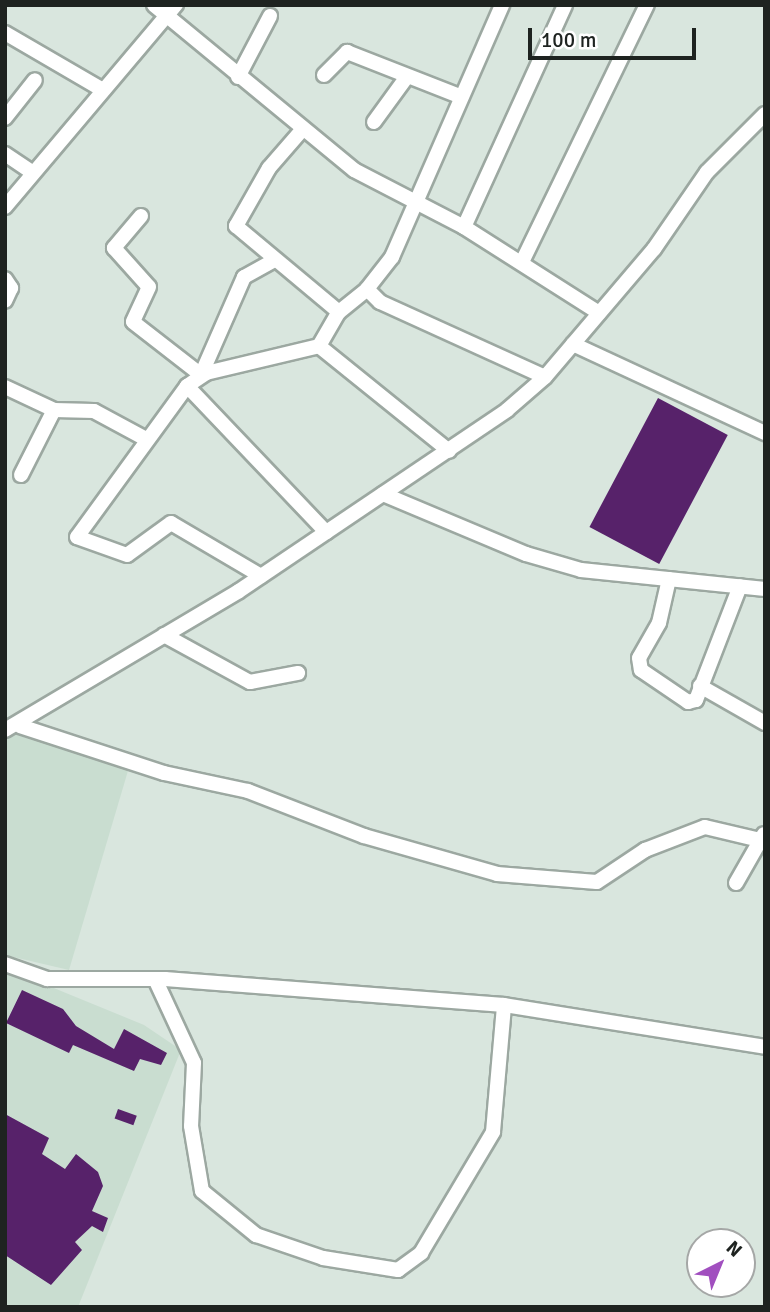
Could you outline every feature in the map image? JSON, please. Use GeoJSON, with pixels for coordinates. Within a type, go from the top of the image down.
{"type":"FeatureCollection","features":[{"type":"Feature","properties":{"kind":"street"},"geometry":{"type":"LineString","coordinates":[[154,5],[302,130],[354,170],[464,227],[599,313]]}},
{"type":"Feature","properties":{"kind":"street"},"geometry":{"type":"LineString","coordinates":[[5,207],[176,5]]}},
{"type":"Feature","properties":{"kind":"street"},"geometry":{"type":"LineString","coordinates":[[261,576],[174,524],[127,555],[78,540],[146,439],[187,386],[201,376],[318,346],[340,312],[367,289],[392,257],[502,5]]}},
{"type":"Feature","properties":{"kind":"street"},"geometry":{"type":"LineString","coordinates":[[464,227],[565,5]]}},
{"type":"Feature","properties":{"kind":"street"},"geometry":{"type":"LineString","coordinates":[[522,262],[647,5]]}},
{"type":"Feature","properties":{"kind":"street"},"geometry":{"type":"LineString","coordinates":[[238,77],[270,16]]}},
{"type":"Feature","properties":{"kind":"street"},"geometry":{"type":"LineString","coordinates":[[5,33],[103,90]]}},
{"type":"Feature","properties":{"kind":"street"},"geometry":{"type":"LineString","coordinates":[[324,75],[347,52],[406,78],[463,97]]}},
{"type":"Feature","properties":{"kind":"street"},"geometry":{"type":"LineString","coordinates":[[374,122],[406,78]]}},
{"type":"Feature","properties":{"kind":"street"},"geometry":{"type":"LineString","coordinates":[[5,118],[35,80]]}},
{"type":"Feature","properties":{"kind":"street"},"geometry":{"type":"LineString","coordinates":[[5,730],[20,726],[261,576],[449,451],[545,377],[599,313],[707,173],[765,114]]}},
{"type":"Feature","properties":{"kind":"street"},"geometry":{"type":"LineString","coordinates":[[302,130],[269,167],[236,222],[273,261],[340,312]]}},
{"type":"Feature","properties":{"kind":"street"},"geometry":{"type":"LineString","coordinates":[[5,154],[32,172]]}},
{"type":"Feature","properties":{"kind":"street"},"geometry":{"type":"LineString","coordinates":[[141,216],[114,248],[149,287],[133,322],[201,376]]}},
{"type":"Feature","properties":{"kind":"street"},"geometry":{"type":"LineString","coordinates":[[201,376],[244,277],[273,261]]}},
{"type":"Feature","properties":{"kind":"street"},"geometry":{"type":"LineString","coordinates":[[5,279],[11,288],[5,301]]}},
{"type":"Feature","properties":{"kind":"street"},"geometry":{"type":"LineString","coordinates":[[367,289],[380,302],[545,377]]}},
{"type":"Feature","properties":{"kind":"street"},"geometry":{"type":"LineString","coordinates":[[573,344],[765,433]]}},
{"type":"Feature","properties":{"kind":"street"},"geometry":{"type":"LineString","coordinates":[[318,346],[449,451]]}},
{"type":"Feature","properties":{"kind":"street"},"geometry":{"type":"LineString","coordinates":[[187,386],[326,532]]}},
{"type":"Feature","properties":{"kind":"street"},"geometry":{"type":"LineString","coordinates":[[5,387],[54,410],[94,411],[146,439]]}},
{"type":"Feature","properties":{"kind":"street"},"geometry":{"type":"LineString","coordinates":[[21,475],[54,410]]}},
{"type":"Feature","properties":{"kind":"street"},"geometry":{"type":"LineString","coordinates":[[383,494],[526,554],[581,570],[765,589]]}},
{"type":"Feature","properties":{"kind":"street"},"geometry":{"type":"LineString","coordinates":[[670,579],[659,623],[639,658],[641,670],[688,702],[696,700],[740,586]]}},
{"type":"Feature","properties":{"kind":"street"},"geometry":{"type":"LineString","coordinates":[[164,635],[250,682],[298,673]]}},
{"type":"Feature","properties":{"kind":"street"},"geometry":{"type":"LineString","coordinates":[[701,686],[765,723]]}},
{"type":"Feature","properties":{"kind":"street"},"geometry":{"type":"LineString","coordinates":[[20,726],[164,774],[248,791],[363,836],[497,874],[597,882],[645,850],[705,827],[762,836],[736,883]]}},
{"type":"Feature","properties":{"kind":"street"},"geometry":{"type":"LineString","coordinates":[[5,964],[47,979],[156,981],[504,1005],[765,1047]]}},
{"type":"Feature","properties":{"kind":"street"},"geometry":{"type":"LineString","coordinates":[[156,981],[194,1063],[191,1126],[202,1191],[256,1234],[323,1258],[398,1270],[421,1253],[493,1132],[504,1005]]}},
{"type":"Feature","properties":{"kind":"shaded area"},"geometry":{"type":"Polygon","coordinates":[[[5,730],[130,764],[69,970],[5,955],[5,730]]]}},
{"type":"Feature","properties":{"kind":"shaded area"},"geometry":{"type":"Polygon","coordinates":[[[5,968],[144,1025],[181,1050],[78,1307],[5,1307],[5,968]]]}},
{"type":"Feature","properties":{"kind":"building"},"geometry":{"type":"Polygon","coordinates":[[[658,398],[728,435],[659,564],[589,527],[658,398]]]}},
{"type":"Feature","properties":{"kind":"building"},"geometry":{"type":"Polygon","coordinates":[[[22,990],[63,1009],[76,1026],[114,1049],[124,1029],[167,1053],[161,1065],[140,1059],[134,1071],[73,1045],[69,1053],[6,1023],[22,990]]]}},
{"type":"Feature","properties":{"kind":"building"},"geometry":{"type":"Polygon","coordinates":[[[118,1109],[137,1116],[133,1125],[115,1118],[118,1109]]]}},
{"type":"Feature","properties":{"kind":"building"},"geometry":{"type":"Polygon","coordinates":[[[5,1114],[49,1138],[42,1154],[65,1169],[76,1154],[98,1172],[103,1186],[92,1211],[108,1218],[103,1232],[92,1226],[75,1242],[82,1250],[51,1285],[5,1255],[5,1114]]]}}]}
